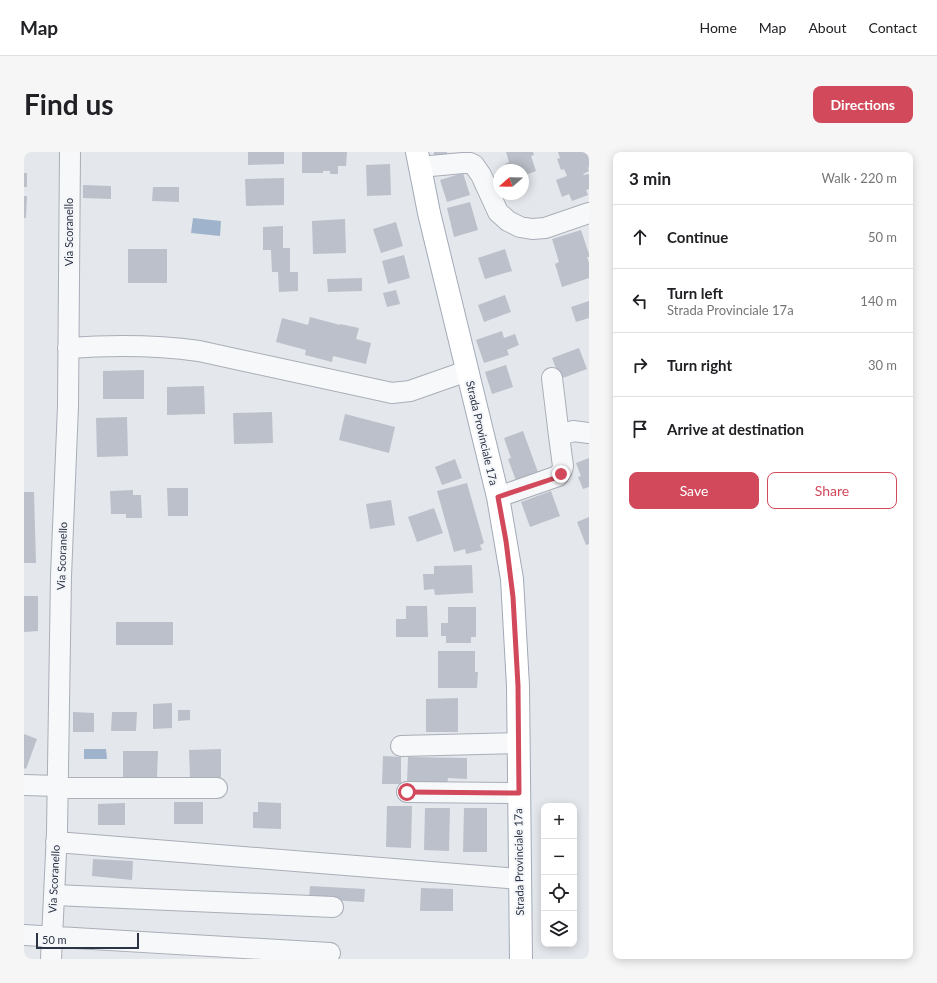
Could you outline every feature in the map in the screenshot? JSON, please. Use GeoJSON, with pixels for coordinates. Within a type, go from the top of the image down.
{"type":"FeatureCollection","features":[{"type":"Feature","properties":{"kind":"main road","name":"Strada Provinciale 17a"},"geometry":{"type":"LineString","coordinates":[[418,160],[429,213],[498,497],[512,579],[518,686],[521,959]]}},
{"type":"Feature","properties":{"kind":"street","name":"Via Scoranello"},"geometry":{"type":"LineString","coordinates":[[51,959],[58,787],[61,576],[67,421],[70,152]]}},
{"type":"Feature","properties":{"kind":"street"},"geometry":{"type":"LineString","coordinates":[[418,160],[463,162],[474,165],[481,175],[498,212],[508,221],[520,227],[532,229],[545,228],[589,213]]}},
{"type":"Feature","properties":{"kind":"street"},"geometry":{"type":"LineString","coordinates":[[68,348],[101,346],[175,348],[200,351],[392,393],[410,391],[467,370]]}},
{"type":"Feature","properties":{"kind":"street"},"geometry":{"type":"LineString","coordinates":[[498,497],[558,476],[562,470],[563,466],[552,378]]}},
{"type":"Feature","properties":{"kind":"street"},"geometry":{"type":"LineString","coordinates":[[559,436],[573,431],[589,433]]}},
{"type":"Feature","properties":{"kind":"street"},"geometry":{"type":"LineString","coordinates":[[401,746],[518,743]]}},
{"type":"Feature","properties":{"kind":"street"},"geometry":{"type":"LineString","coordinates":[[24,785],[58,787],[217,788]]}},
{"type":"Feature","properties":{"kind":"street"},"geometry":{"type":"LineString","coordinates":[[407,792],[519,793]]}},
{"type":"Feature","properties":{"kind":"street"},"geometry":{"type":"LineString","coordinates":[[56,842],[520,879]]}},
{"type":"Feature","properties":{"kind":"street"},"geometry":{"type":"LineString","coordinates":[[54,895],[333,907]]}},
{"type":"Feature","properties":{"kind":"street"},"geometry":{"type":"LineString","coordinates":[[24,935],[330,953]]}},
{"type":"Feature","properties":{"kind":"water"},"geometry":{"type":"Polygon","coordinates":[[[193,218],[221,221],[220,236],[191,233],[193,218]]]}},
{"type":"Feature","properties":{"kind":"water"},"geometry":{"type":"Polygon","coordinates":[[[84,749],[106,749],[107,759],[84,759],[84,749]]]}},
{"type":"Feature","properties":{"kind":"building"},"geometry":{"type":"Polygon","coordinates":[[[248,152],[284,152],[284,164],[248,165],[248,152]]]}},
{"type":"Feature","properties":{"kind":"building"},"geometry":{"type":"Polygon","coordinates":[[[302,152],[347,152],[346,166],[338,166],[338,174],[330,174],[330,171],[323,171],[323,173],[302,173],[302,152]]]}},
{"type":"Feature","properties":{"kind":"building"},"geometry":{"type":"Polygon","coordinates":[[[434,152],[447,152],[447,157],[434,157],[434,152]]]}},
{"type":"Feature","properties":{"kind":"building"},"geometry":{"type":"Polygon","coordinates":[[[506,152],[533,152],[534,155],[531,156],[536,171],[529,174],[529,164],[505,164],[509,162],[506,152]]]}},
{"type":"Feature","properties":{"kind":"building"},"geometry":{"type":"Polygon","coordinates":[[[558,152],[588,152],[589,171],[583,174],[589,174],[589,189],[586,190],[588,195],[572,201],[569,194],[562,197],[556,180],[567,176],[564,169],[561,170],[557,159],[560,158],[558,152]]]}},
{"type":"Feature","properties":{"kind":"building"},"geometry":{"type":"Polygon","coordinates":[[[390,164],[391,195],[367,196],[366,165],[390,164]]]}},
{"type":"Feature","properties":{"kind":"building"},"geometry":{"type":"Polygon","coordinates":[[[24,173],[27,173],[27,187],[24,187],[24,173]]]}},
{"type":"Feature","properties":{"kind":"building"},"geometry":{"type":"Polygon","coordinates":[[[463,173],[470,195],[447,202],[440,180],[463,173]]]}},
{"type":"Feature","properties":{"kind":"building"},"geometry":{"type":"Polygon","coordinates":[[[284,178],[284,205],[246,206],[245,179],[284,178]]]}},
{"type":"Feature","properties":{"kind":"building"},"geometry":{"type":"Polygon","coordinates":[[[83,185],[111,186],[111,199],[83,198],[83,185]]]}},
{"type":"Feature","properties":{"kind":"building"},"geometry":{"type":"Polygon","coordinates":[[[153,187],[179,187],[179,202],[152,201],[153,187]]]}},
{"type":"Feature","properties":{"kind":"building"},"geometry":{"type":"Polygon","coordinates":[[[24,196],[27,196],[26,218],[24,218],[24,196]]]}},
{"type":"Feature","properties":{"kind":"building"},"geometry":{"type":"Polygon","coordinates":[[[470,202],[478,230],[454,237],[447,208],[470,202]]]}},
{"type":"Feature","properties":{"kind":"building"},"geometry":{"type":"Polygon","coordinates":[[[345,219],[346,253],[313,254],[312,221],[345,219]]]}},
{"type":"Feature","properties":{"kind":"building"},"geometry":{"type":"Polygon","coordinates":[[[396,222],[403,246],[381,253],[373,229],[396,222]]]}},
{"type":"Feature","properties":{"kind":"building"},"geometry":{"type":"Polygon","coordinates":[[[283,226],[283,248],[290,248],[290,272],[298,272],[298,291],[279,292],[278,272],[272,272],[271,250],[263,250],[263,227],[283,226]]]}},
{"type":"Feature","properties":{"kind":"building"},"geometry":{"type":"Polygon","coordinates":[[[581,230],[589,254],[589,257],[587,257],[589,263],[589,278],[562,287],[555,264],[559,262],[552,239],[581,230]]]}},
{"type":"Feature","properties":{"kind":"building"},"geometry":{"type":"Polygon","coordinates":[[[128,249],[167,249],[167,283],[128,283],[128,249]]]}},
{"type":"Feature","properties":{"kind":"building"},"geometry":{"type":"Polygon","coordinates":[[[505,249],[512,271],[485,279],[478,258],[505,249]]]}},
{"type":"Feature","properties":{"kind":"building"},"geometry":{"type":"Polygon","coordinates":[[[404,255],[410,278],[388,284],[382,261],[404,255]]]}},
{"type":"Feature","properties":{"kind":"building"},"geometry":{"type":"Polygon","coordinates":[[[362,278],[362,291],[328,292],[327,279],[362,278]]]}},
{"type":"Feature","properties":{"kind":"building"},"geometry":{"type":"Polygon","coordinates":[[[396,290],[400,304],[387,307],[383,293],[396,290]]]}},
{"type":"Feature","properties":{"kind":"building"},"geometry":{"type":"Polygon","coordinates":[[[505,295],[511,312],[484,322],[478,305],[505,295]]]}},
{"type":"Feature","properties":{"kind":"building"},"geometry":{"type":"Polygon","coordinates":[[[589,301],[589,318],[576,322],[571,307],[589,301]]]}},
{"type":"Feature","properties":{"kind":"building"},"geometry":{"type":"Polygon","coordinates":[[[310,317],[340,325],[359,328],[356,339],[371,343],[366,364],[333,356],[332,362],[305,355],[306,350],[276,342],[282,318],[308,325],[310,317]]]}},
{"type":"Feature","properties":{"kind":"building"},"geometry":{"type":"Polygon","coordinates":[[[502,331],[504,338],[515,334],[519,345],[507,350],[509,355],[484,363],[476,340],[502,331]]]}},
{"type":"Feature","properties":{"kind":"building"},"geometry":{"type":"Polygon","coordinates":[[[579,348],[587,369],[560,379],[552,358],[579,348]]]}},
{"type":"Feature","properties":{"kind":"building"},"geometry":{"type":"Polygon","coordinates":[[[506,365],[513,387],[492,394],[485,372],[506,365]]]}},
{"type":"Feature","properties":{"kind":"building"},"geometry":{"type":"Polygon","coordinates":[[[144,370],[144,399],[103,399],[103,371],[144,370]]]}},
{"type":"Feature","properties":{"kind":"building"},"geometry":{"type":"Polygon","coordinates":[[[204,386],[205,414],[167,415],[167,387],[204,386]]]}},
{"type":"Feature","properties":{"kind":"building"},"geometry":{"type":"Polygon","coordinates":[[[272,412],[273,443],[234,444],[233,413],[272,412]]]}},
{"type":"Feature","properties":{"kind":"building"},"geometry":{"type":"Polygon","coordinates":[[[345,414],[395,427],[389,453],[339,440],[345,414]]]}},
{"type":"Feature","properties":{"kind":"building"},"geometry":{"type":"Polygon","coordinates":[[[127,417],[128,456],[97,457],[96,418],[127,417]]]}},
{"type":"Feature","properties":{"kind":"building"},"geometry":{"type":"Polygon","coordinates":[[[523,431],[539,475],[517,483],[508,459],[511,458],[504,438],[523,431]]]}},
{"type":"Feature","properties":{"kind":"building"},"geometry":{"type":"Polygon","coordinates":[[[589,458],[589,487],[583,489],[578,477],[581,476],[576,463],[589,458]]]}},
{"type":"Feature","properties":{"kind":"building"},"geometry":{"type":"Polygon","coordinates":[[[455,459],[462,478],[442,485],[435,467],[455,459]]]}},
{"type":"Feature","properties":{"kind":"building"},"geometry":{"type":"Polygon","coordinates":[[[467,483],[484,543],[480,545],[482,550],[466,554],[465,549],[454,552],[437,491],[467,483]]]}},
{"type":"Feature","properties":{"kind":"building"},"geometry":{"type":"Polygon","coordinates":[[[167,488],[188,488],[188,516],[168,516],[167,488]]]}},
{"type":"Feature","properties":{"kind":"building"},"geometry":{"type":"Polygon","coordinates":[[[133,490],[133,495],[141,495],[142,518],[126,518],[126,514],[111,514],[110,491],[133,490]]]}},
{"type":"Feature","properties":{"kind":"building"},"geometry":{"type":"Polygon","coordinates":[[[551,491],[560,516],[530,527],[521,502],[551,491]]]}},
{"type":"Feature","properties":{"kind":"building"},"geometry":{"type":"Polygon","coordinates":[[[24,492],[34,492],[36,563],[24,563],[24,492]]]}},
{"type":"Feature","properties":{"kind":"building"},"geometry":{"type":"Polygon","coordinates":[[[391,500],[395,525],[370,529],[366,504],[391,500]]]}},
{"type":"Feature","properties":{"kind":"building"},"geometry":{"type":"Polygon","coordinates":[[[434,508],[443,533],[417,542],[408,517],[434,508]]]}},
{"type":"Feature","properties":{"kind":"building"},"geometry":{"type":"Polygon","coordinates":[[[589,517],[589,544],[586,545],[577,522],[589,517]]]}},
{"type":"Feature","properties":{"kind":"building"},"geometry":{"type":"Polygon","coordinates":[[[472,565],[473,593],[435,595],[434,589],[424,590],[423,574],[434,574],[434,566],[472,565]]]}},
{"type":"Feature","properties":{"kind":"building"},"geometry":{"type":"Polygon","coordinates":[[[24,596],[38,596],[38,631],[24,632],[24,596]]]}},
{"type":"Feature","properties":{"kind":"building"},"geometry":{"type":"Polygon","coordinates":[[[406,606],[427,606],[428,637],[396,637],[396,619],[406,619],[406,606]]]}},
{"type":"Feature","properties":{"kind":"building"},"geometry":{"type":"Polygon","coordinates":[[[448,607],[476,607],[476,637],[471,637],[471,643],[446,643],[446,636],[441,636],[441,623],[448,623],[448,607]]]}},
{"type":"Feature","properties":{"kind":"building"},"geometry":{"type":"Polygon","coordinates":[[[116,622],[173,622],[173,645],[116,645],[116,622]]]}},
{"type":"Feature","properties":{"kind":"building"},"geometry":{"type":"Polygon","coordinates":[[[438,651],[475,651],[475,672],[478,672],[477,688],[438,688],[438,651]]]}},
{"type":"Feature","properties":{"kind":"building"},"geometry":{"type":"Polygon","coordinates":[[[458,698],[458,732],[426,732],[426,699],[458,698]]]}},
{"type":"Feature","properties":{"kind":"building"},"geometry":{"type":"Polygon","coordinates":[[[172,703],[172,728],[153,729],[153,704],[172,703]]]}},
{"type":"Feature","properties":{"kind":"building"},"geometry":{"type":"Polygon","coordinates":[[[178,710],[190,710],[190,720],[178,721],[178,710]]]}},
{"type":"Feature","properties":{"kind":"building"},"geometry":{"type":"Polygon","coordinates":[[[73,712],[94,713],[94,732],[73,732],[73,712]]]}},
{"type":"Feature","properties":{"kind":"building"},"geometry":{"type":"Polygon","coordinates":[[[112,712],[137,712],[136,731],[111,731],[112,712]]]}},
{"type":"Feature","properties":{"kind":"building"},"geometry":{"type":"Polygon","coordinates":[[[24,734],[37,739],[26,769],[24,768],[24,734]]]}},
{"type":"Feature","properties":{"kind":"building"},"geometry":{"type":"Polygon","coordinates":[[[221,749],[221,778],[190,778],[189,750],[221,749]]]}},
{"type":"Feature","properties":{"kind":"building"},"geometry":{"type":"Polygon","coordinates":[[[123,751],[158,751],[157,779],[123,778],[123,751]]]}},
{"type":"Feature","properties":{"kind":"building"},"geometry":{"type":"Polygon","coordinates":[[[383,756],[401,757],[401,784],[382,784],[383,756]]]}},
{"type":"Feature","properties":{"kind":"building"},"geometry":{"type":"Polygon","coordinates":[[[408,757],[467,758],[467,779],[448,778],[447,786],[407,782],[408,757]]]}},
{"type":"Feature","properties":{"kind":"building"},"geometry":{"type":"Polygon","coordinates":[[[174,802],[203,802],[203,824],[174,824],[174,802]]]}},
{"type":"Feature","properties":{"kind":"building"},"geometry":{"type":"Polygon","coordinates":[[[258,802],[281,803],[281,829],[253,828],[253,812],[258,812],[258,802]]]}},
{"type":"Feature","properties":{"kind":"building"},"geometry":{"type":"Polygon","coordinates":[[[125,803],[125,825],[98,825],[98,804],[125,803]]]}},
{"type":"Feature","properties":{"kind":"building"},"geometry":{"type":"Polygon","coordinates":[[[387,806],[412,806],[411,848],[386,847],[387,806]]]}},
{"type":"Feature","properties":{"kind":"building"},"geometry":{"type":"Polygon","coordinates":[[[425,808],[450,808],[449,851],[424,850],[425,808]]]}},
{"type":"Feature","properties":{"kind":"building"},"geometry":{"type":"Polygon","coordinates":[[[464,808],[487,808],[487,852],[463,852],[464,808]]]}},
{"type":"Feature","properties":{"kind":"building"},"geometry":{"type":"Polygon","coordinates":[[[93,859],[133,861],[132,880],[92,876],[93,859]]]}},
{"type":"Feature","properties":{"kind":"building"},"geometry":{"type":"Polygon","coordinates":[[[310,886],[365,889],[364,902],[309,899],[310,886]]]}},
{"type":"Feature","properties":{"kind":"building"},"geometry":{"type":"Polygon","coordinates":[[[421,888],[453,889],[453,911],[420,911],[421,888]]]}},
{"type":"Feature","properties":{"kind":"route"},"geometry":{"type":"LineString","coordinates":[[407,792],[519,793],[518,686],[512,579],[498,497],[555,478],[561,474]]}}]}
